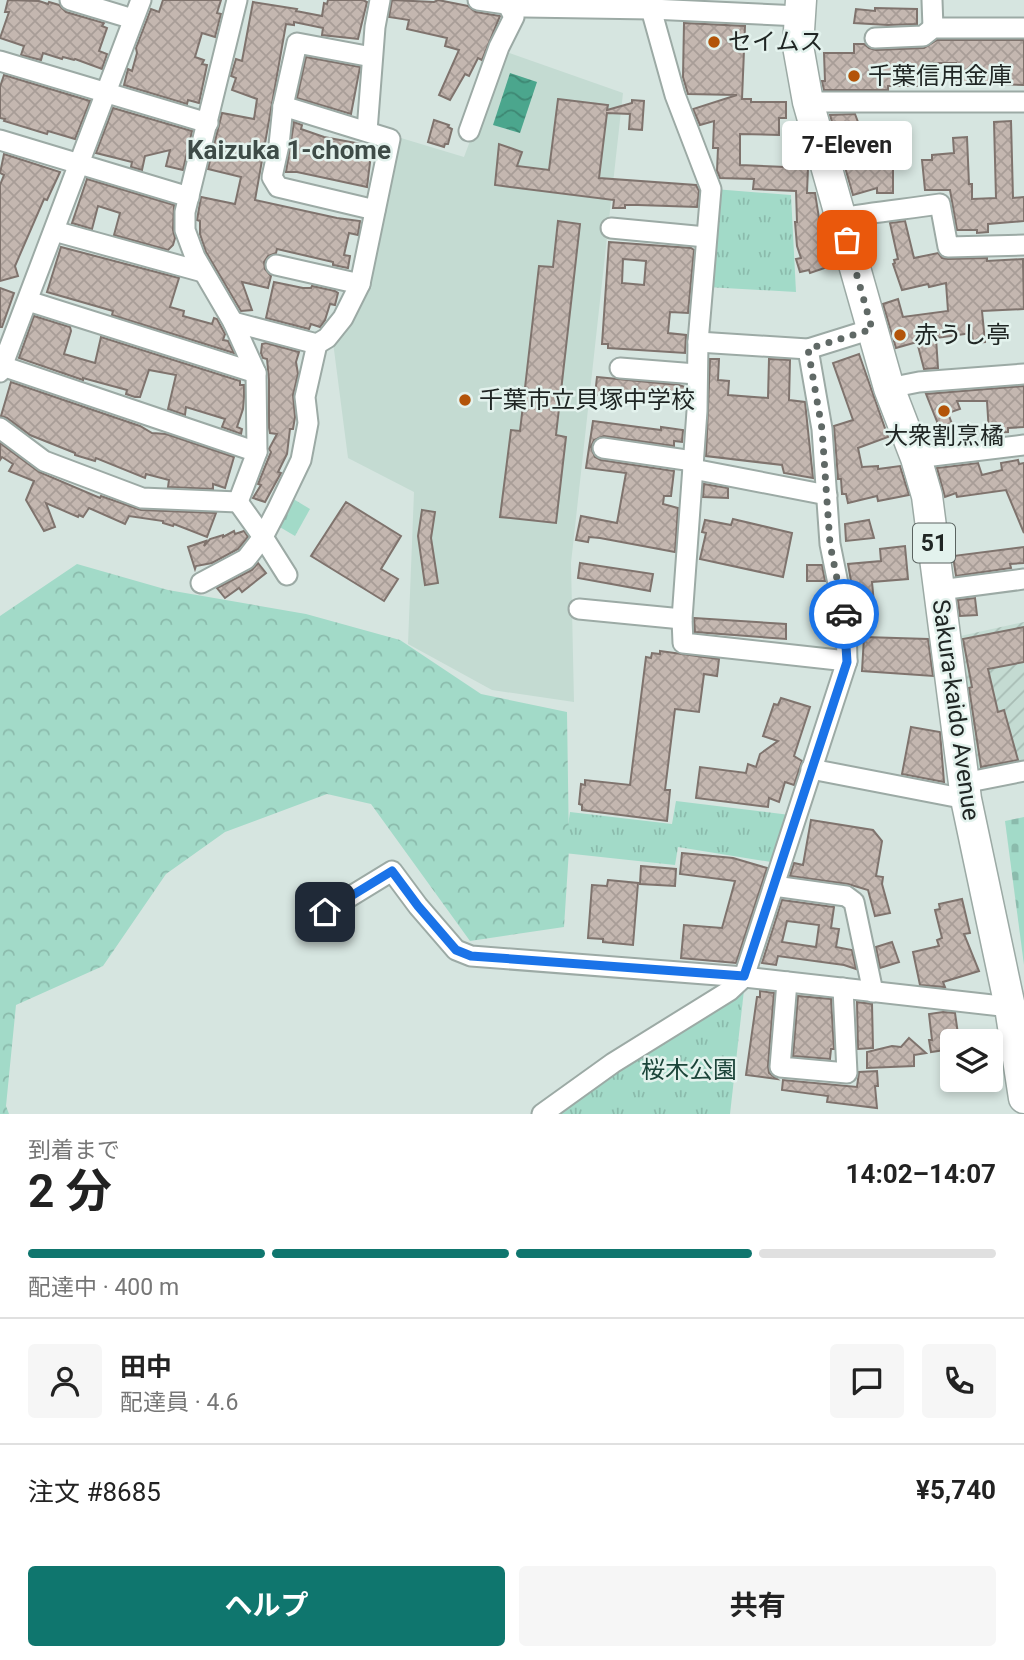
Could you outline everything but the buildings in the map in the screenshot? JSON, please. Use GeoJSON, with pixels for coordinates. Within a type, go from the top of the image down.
{"type":"FeatureCollection","features":[{"type":"Feature","properties":{"kind":"highway","name":"Sakura-kaido Avenue"},"geometry":{"type":"LineString","coordinates":[[801,8],[799,62],[808,102],[889,388],[916,458],[927,496],[965,791],[1010,1007],[1024,1098]]}},
{"type":"Feature","properties":{"kind":"street"},"geometry":{"type":"LineString","coordinates":[[69,0],[133,19]]}},
{"type":"Feature","properties":{"kind":"street"},"geometry":{"type":"LineString","coordinates":[[141,0],[1,369],[257,452]]}},
{"type":"Feature","properties":{"kind":"street"},"geometry":{"type":"LineString","coordinates":[[237,0],[185,212],[185,230],[195,257],[233,322],[256,373],[257,452],[238,502]]}},
{"type":"Feature","properties":{"kind":"street"},"geometry":{"type":"LineString","coordinates":[[367,131],[372,57],[380,0]]}},
{"type":"Feature","properties":{"kind":"street"},"geometry":{"type":"LineString","coordinates":[[932,0],[933,28]]}},
{"type":"Feature","properties":{"kind":"street"},"geometry":{"type":"LineString","coordinates":[[491,2],[525,8],[648,4],[801,8]]}},
{"type":"Feature","properties":{"kind":"street"},"geometry":{"type":"LineString","coordinates":[[470,131],[499,47],[514,17],[491,2]]}},
{"type":"Feature","properties":{"kind":"street"},"geometry":{"type":"LineString","coordinates":[[648,4],[675,94],[710,189],[696,374],[697,411],[682,619],[683,643],[847,662]]}},
{"type":"Feature","properties":{"kind":"street"},"geometry":{"type":"LineString","coordinates":[[875,38],[923,36],[933,28],[1024,28]]}},
{"type":"Feature","properties":{"kind":"street"},"geometry":{"type":"LineString","coordinates":[[372,57],[297,43],[283,106],[272,177],[278,187],[375,211]]}},
{"type":"Feature","properties":{"kind":"street"},"geometry":{"type":"LineString","coordinates":[[0,61],[208,123]]}},
{"type":"Feature","properties":{"kind":"street"},"geometry":{"type":"LineString","coordinates":[[808,102],[1024,102]]}},
{"type":"Feature","properties":{"kind":"street"},"geometry":{"type":"LineString","coordinates":[[233,322],[317,344],[327,338],[343,317],[360,284],[390,139],[283,106]]}},
{"type":"Feature","properties":{"kind":"street"},"geometry":{"type":"LineString","coordinates":[[1,143],[189,197]]}},
{"type":"Feature","properties":{"kind":"street"},"geometry":{"type":"LineString","coordinates":[[841,218],[940,204],[948,247],[1024,245]]}},
{"type":"Feature","properties":{"kind":"street"},"geometry":{"type":"LineString","coordinates":[[611,228],[706,237]]}},
{"type":"Feature","properties":{"kind":"street"},"geometry":{"type":"LineString","coordinates":[[54,231],[203,272]]}},
{"type":"Feature","properties":{"kind":"street"},"geometry":{"type":"LineString","coordinates":[[276,265],[360,284]]}},
{"type":"Feature","properties":{"kind":"street"},"geometry":{"type":"LineString","coordinates":[[28,301],[256,373]]}},
{"type":"Feature","properties":{"kind":"street"},"geometry":{"type":"LineString","coordinates":[[698,342],[808,349],[872,329]]}},
{"type":"Feature","properties":{"kind":"street"},"geometry":{"type":"LineString","coordinates":[[201,583],[246,559],[263,537],[301,460],[308,423],[305,397],[317,344]]}},
{"type":"Feature","properties":{"kind":"street"},"geometry":{"type":"LineString","coordinates":[[542,1114],[612,1063],[729,991],[744,976],[847,662],[846,623],[830,544],[822,429],[808,349]]}},
{"type":"Feature","properties":{"kind":"street"},"geometry":{"type":"LineString","coordinates":[[620,368],[696,374]]}},
{"type":"Feature","properties":{"kind":"street"},"geometry":{"type":"LineString","coordinates":[[889,388],[919,382],[1024,374]]}},
{"type":"Feature","properties":{"kind":"street"},"geometry":{"type":"LineString","coordinates":[[0,428],[44,461],[142,498],[238,502]]}},
{"type":"Feature","properties":{"kind":"street"},"geometry":{"type":"LineString","coordinates":[[916,458],[1024,445]]}},
{"type":"Feature","properties":{"kind":"street"},"geometry":{"type":"LineString","coordinates":[[603,448],[827,495]]}},
{"type":"Feature","properties":{"kind":"street"},"geometry":{"type":"LineString","coordinates":[[238,502],[287,575]]}},
{"type":"Feature","properties":{"kind":"street"},"geometry":{"type":"LineString","coordinates":[[940,590],[1024,579]]}},
{"type":"Feature","properties":{"kind":"street"},"geometry":{"type":"LineString","coordinates":[[579,609],[682,619]]}},
{"type":"Feature","properties":{"kind":"street"},"geometry":{"type":"LineString","coordinates":[[811,769],[965,791],[1024,771]]}},
{"type":"Feature","properties":{"kind":"street"},"geometry":{"type":"LineString","coordinates":[[325,912],[392,871],[456,950],[471,956],[744,976],[1010,1007]]}},
{"type":"Feature","properties":{"kind":"street"},"geometry":{"type":"LineString","coordinates":[[774,886],[846,896],[854,902],[873,992]]}},
{"type":"Feature","properties":{"kind":"street"},"geometry":{"type":"LineString","coordinates":[[787,982],[780,1067],[847,1073],[843,989]]}},
{"type":"Feature","properties":{"kind":"shaded area","name":"千葉市立貝塚中学校"},"geometry":{"type":"Polygon","coordinates":[[[504,51],[623,93],[571,563],[574,702],[492,690],[408,644],[414,492],[348,458],[333,342],[369,286],[401,138],[464,157],[504,51]]]}},
{"type":"Feature","properties":{"kind":"shaded area"},"geometry":{"type":"Polygon","coordinates":[[[1024,622],[1024,766],[970,778],[956,637],[1024,622]]]}},
{"type":"Feature","properties":{"kind":"green space"},"geometry":{"type":"Polygon","coordinates":[[[714,189],[791,195],[796,292],[707,287],[714,189]]]}},
{"type":"Feature","properties":{"kind":"green space"},"geometry":{"type":"Polygon","coordinates":[[[290,497],[310,509],[295,536],[278,526],[290,497]]]}},
{"type":"Feature","properties":{"kind":"green space"},"geometry":{"type":"Polygon","coordinates":[[[77,564],[168,590],[306,614],[400,640],[481,694],[567,712],[569,849],[564,927],[470,941],[371,804],[327,794],[225,832],[166,874],[103,966],[16,1005],[6,1106],[9,1114],[0,1114],[0,616],[77,564]]]}},
{"type":"Feature","properties":{"kind":"green space"},"geometry":{"type":"Polygon","coordinates":[[[676,801],[790,815],[777,863],[678,847],[675,865],[564,853],[570,812],[672,824],[676,801]]]}},
{"type":"Feature","properties":{"kind":"green space"},"geometry":{"type":"Polygon","coordinates":[[[1024,817],[1024,965],[1005,821],[1024,817]]]}},
{"type":"Feature","properties":{"kind":"green space","name":"桜木公園"},"geometry":{"type":"Polygon","coordinates":[[[737,989],[744,990],[730,1114],[549,1114],[737,989]]]}},
{"type":"Feature","properties":{"kind":"water"},"geometry":{"type":"Polygon","coordinates":[[[510,73],[537,82],[520,133],[493,125],[510,73]]]}},
{"type":"Feature","properties":{"kind":"way so far"},"geometry":{"type":"LineString","coordinates":[[844,614],[830,544],[822,429],[808,349],[872,329],[847,240]]}},
{"type":"Feature","properties":{"kind":"place","name":"セイムス"},"geometry":{"type":"Point","coordinates":[714,42]}},
{"type":"Feature","properties":{"kind":"place","name":"千葉信用金庫"},"geometry":{"type":"Point","coordinates":[854,76]}},
{"type":"Feature","properties":{"kind":"place","name":"7-Eleven"},"geometry":{"type":"Point","coordinates":[847,240]}},
{"type":"Feature","properties":{"kind":"place","name":"赤うし亭"},"geometry":{"type":"Point","coordinates":[900,335]}},
{"type":"Feature","properties":{"kind":"place","name":"千葉市立貝塚中学校"},"geometry":{"type":"Point","coordinates":[465,400]}},
{"type":"Feature","properties":{"kind":"place","name":"大衆割烹橘"},"geometry":{"type":"Point","coordinates":[944,411]}},
{"type":"Feature","properties":{"kind":"district","name":"Kaizuka 1-chome"},"geometry":{"type":"Point","coordinates":[289,150]}},
{"type":"Feature","properties":{"kind":"route"},"geometry":{"type":"LineString","coordinates":[[325,912],[392,871],[456,950],[471,956],[744,976],[847,662],[844,614]]}}]}
